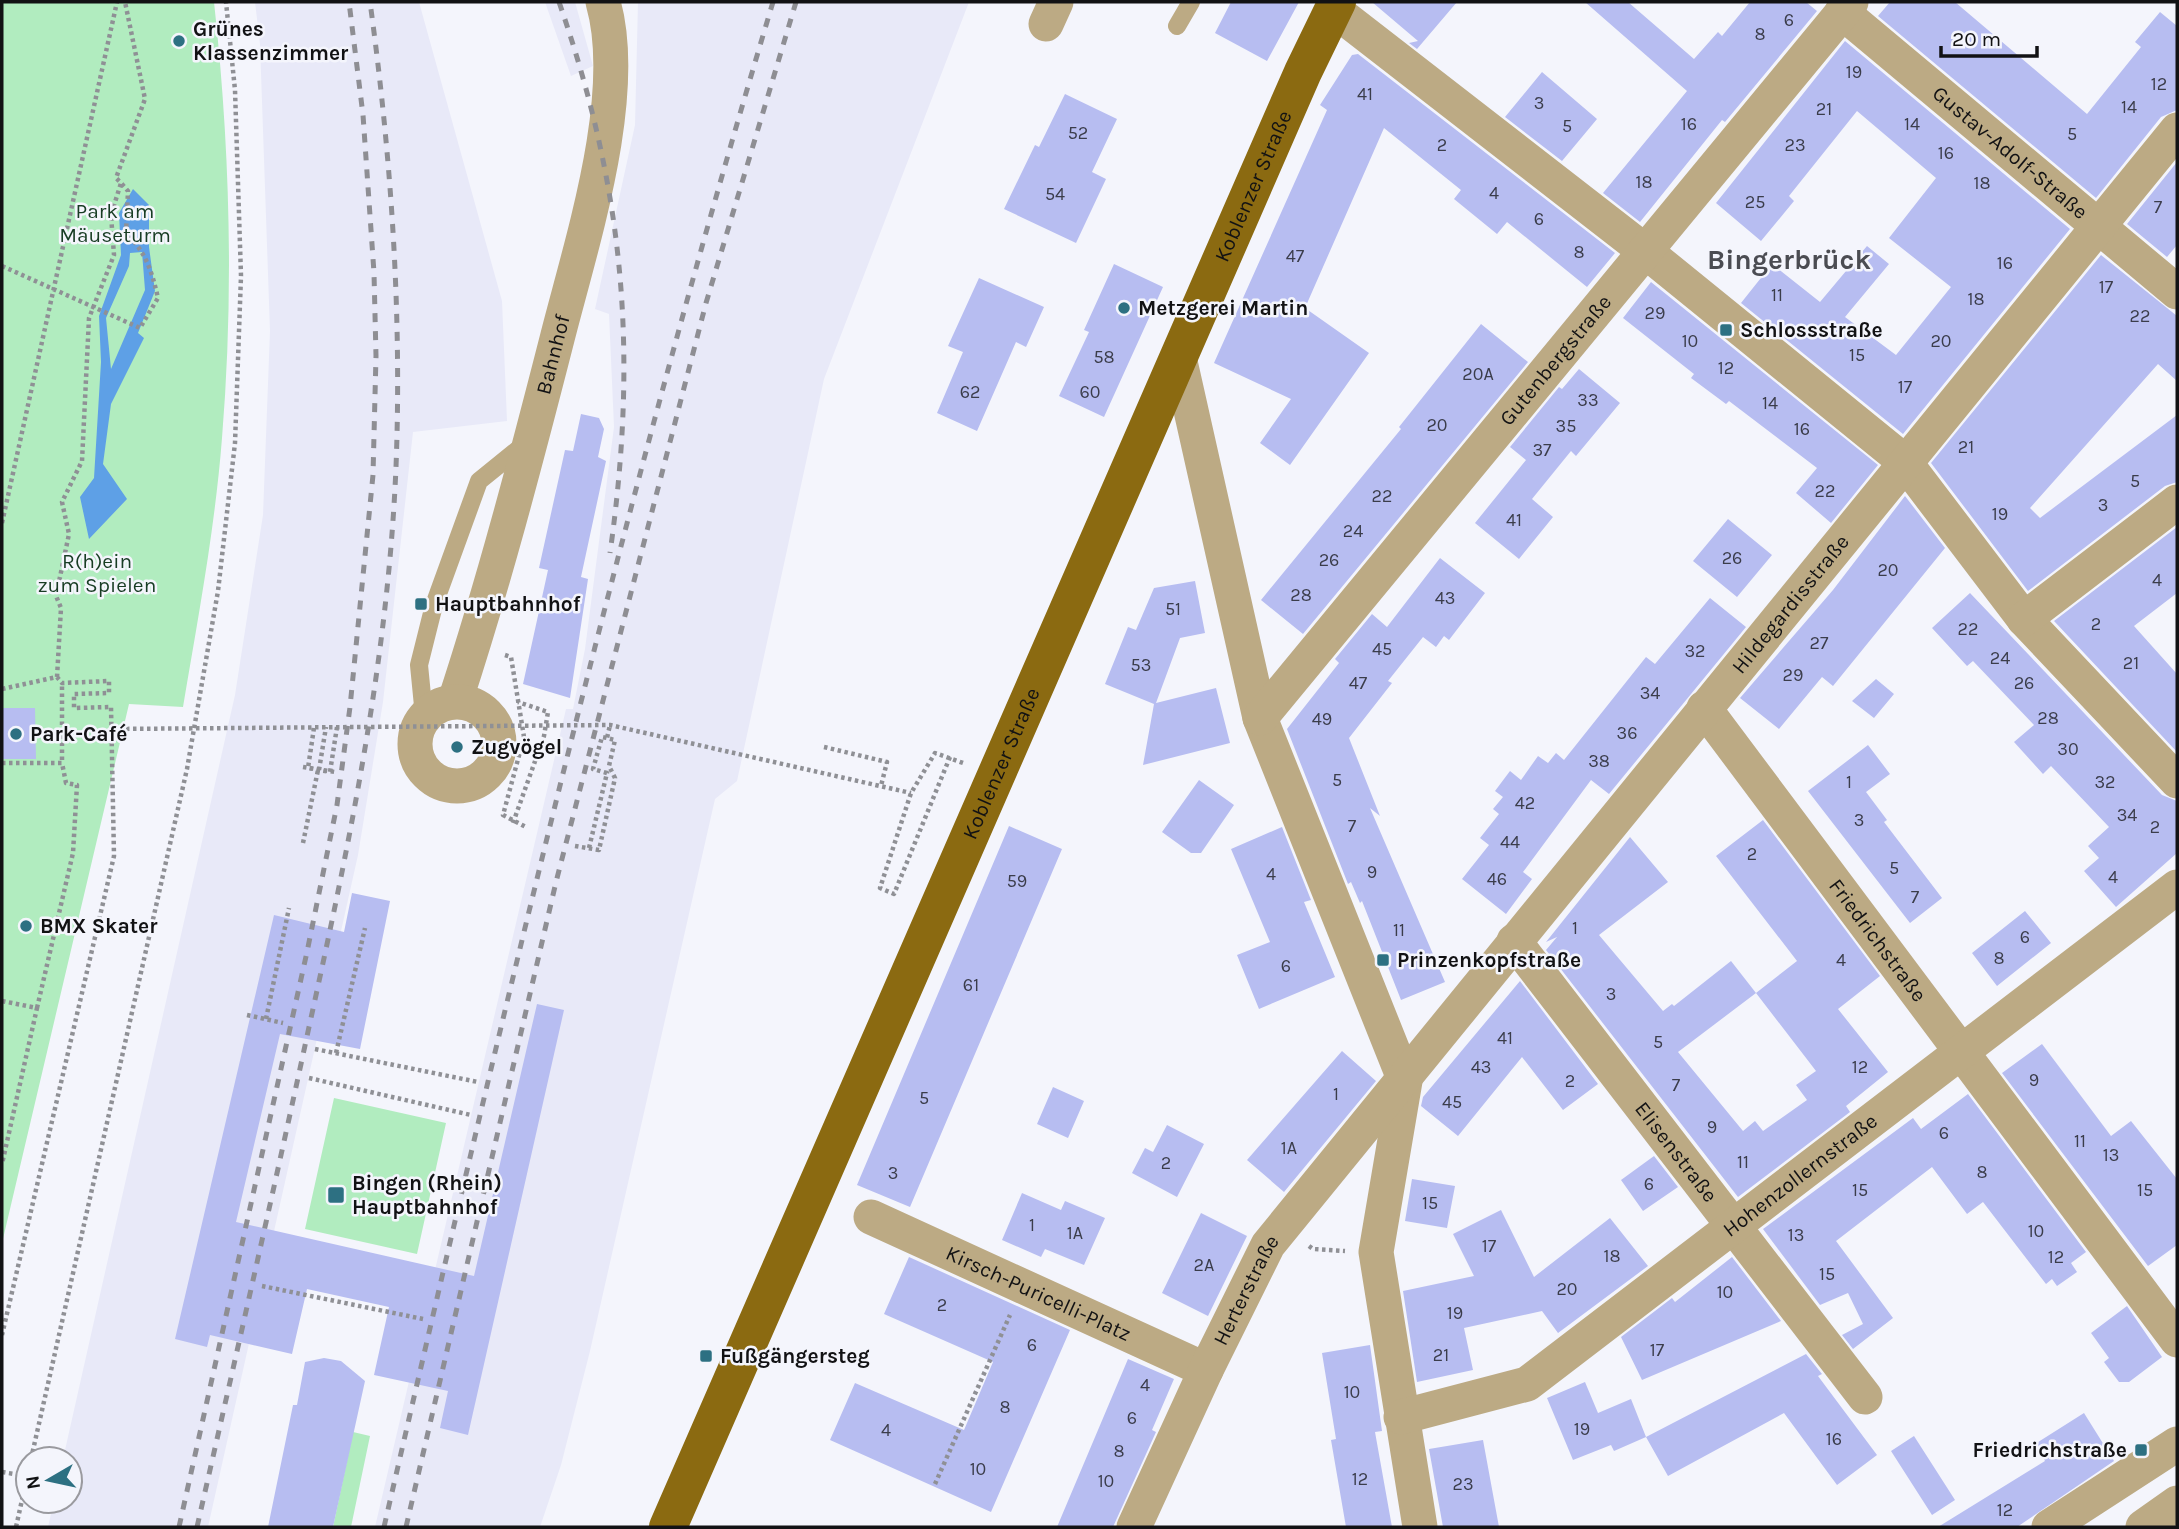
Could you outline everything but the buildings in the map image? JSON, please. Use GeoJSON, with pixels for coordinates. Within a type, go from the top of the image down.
{"type":"FeatureCollection","features":[{"type":"Feature","properties":{"kind":"main road","name":"Koblenzer Straße"},"geometry":{"type":"LineString","coordinates":[[668,1527],[1178,356],[1335,5]]}},
{"type":"Feature","properties":{"kind":"street","name":"Bahnhof"},"geometry":{"type":"LineString","coordinates":[[455,701],[532,439],[602,152],[611,79],[610,26],[603,2]]}},
{"type":"Feature","properties":{"kind":"street"},"geometry":{"type":"LineString","coordinates":[[1335,5],[1904,461],[2024,618],[2177,781]]}},
{"type":"Feature","properties":{"kind":"street","name":"Gutenbergstraße"},"geometry":{"type":"LineString","coordinates":[[1259,718],[1847,7]]}},
{"type":"Feature","properties":{"kind":"street","name":"Gustav-Adolf-Straße"},"geometry":{"type":"LineString","coordinates":[[1847,7],[2177,292]]}},
{"type":"Feature","properties":{"kind":"street","name":"Hildegardisstraße"},"geometry":{"type":"LineString","coordinates":[[1405,1081],[1514,942],[1904,461],[2177,130]]}},
{"type":"Feature","properties":{"kind":"street"},"geometry":{"type":"LineString","coordinates":[[1178,356],[1259,718],[1405,1081],[1376,1252],[1420,1527]]}},
{"type":"Feature","properties":{"kind":"street"},"geometry":{"type":"LineString","coordinates":[[2024,618],[2177,502]]}},
{"type":"Feature","properties":{"kind":"street"},"geometry":{"type":"LineString","coordinates":[[455,701],[481,709],[491,718],[498,731],[496,761],[488,773],[477,782],[448,786],[424,771],[416,758],[414,743],[424,716],[437,705],[455,701]]}},
{"type":"Feature","properties":{"kind":"street","name":"Friedrichstraße"},"geometry":{"type":"LineString","coordinates":[[1704,708],[2177,1340]]}},
{"type":"Feature","properties":{"kind":"street","name":"Hohenzollernstraße"},"geometry":{"type":"LineString","coordinates":[[1401,1417],[1527,1384],[2177,887]]}},
{"type":"Feature","properties":{"kind":"street","name":"Elisenstraße"},"geometry":{"type":"LineString","coordinates":[[1514,942],[1865,1397]]}},
{"type":"Feature","properties":{"kind":"street","name":"Herterstraße"},"geometry":{"type":"LineString","coordinates":[[1134,1527],[1206,1370],[1268,1245],[1405,1081]]}},
{"type":"Feature","properties":{"kind":"street","name":"Kirsch-Puricelli-Platz"},"geometry":{"type":"LineString","coordinates":[[871,1217],[1206,1370]]}},
{"type":"Feature","properties":{"kind":"street"},"geometry":{"type":"LineString","coordinates":[[2049,1527],[2177,1444]]}},
{"type":"Feature","properties":{"kind":"street"},"geometry":{"type":"LineString","coordinates":[[2143,1527],[2177,1503]]}},
{"type":"Feature","properties":{"kind":"lane"},"geometry":{"type":"LineString","coordinates":[[1177,26],[1191,2]]}},
{"type":"Feature","properties":{"kind":"lane"},"geometry":{"type":"LineString","coordinates":[[424,716],[419,665],[434,606],[479,481],[532,439]]}},
{"type":"Feature","properties":{"kind":"path"},"geometry":{"type":"LineString","coordinates":[[2,523],[117,2]]}},
{"type":"Feature","properties":{"kind":"path"},"geometry":{"type":"LineString","coordinates":[[2,266],[140,328],[158,298],[153,275],[141,247],[126,233],[128,191],[116,178],[145,99],[125,2]]}},
{"type":"Feature","properties":{"kind":"path"},"geometry":{"type":"LineString","coordinates":[[34,1445],[187,769],[218,591],[235,443],[241,276],[235,90],[226,2]]}},
{"type":"Feature","properties":{"kind":"path"},"geometry":{"type":"LineString","coordinates":[[2,1164],[73,853],[77,785],[66,783],[62,763],[62,683],[57,677],[61,608],[56,596],[69,534],[62,502],[82,461],[89,318],[95,309],[114,256],[111,215],[121,184]]}},
{"type":"Feature","properties":{"kind":"path"},"geometry":{"type":"LineString","coordinates":[[2,689],[57,677]]}},
{"type":"Feature","properties":{"kind":"path"},"geometry":{"type":"LineString","coordinates":[[2,1335],[114,856],[111,707],[74,708],[74,694],[109,693],[109,681],[62,683]]}},
{"type":"Feature","properties":{"kind":"path"},"geometry":{"type":"LineString","coordinates":[[513,823],[544,736],[548,712],[518,702],[524,737],[503,816],[513,823],[526,827]]}},
{"type":"Feature","properties":{"kind":"path"},"geometry":{"type":"LineString","coordinates":[[112,729],[610,725],[911,793]]}},
{"type":"Feature","properties":{"kind":"path"},"geometry":{"type":"LineString","coordinates":[[607,738],[610,725]]}},
{"type":"Feature","properties":{"kind":"path"},"geometry":{"type":"LineString","coordinates":[[303,843],[326,727]]}},
{"type":"Feature","properties":{"kind":"path"},"geometry":{"type":"LineString","coordinates":[[303,767],[330,772],[337,727]]}},
{"type":"Feature","properties":{"kind":"path"},"geometry":{"type":"LineString","coordinates":[[314,728],[308,768],[335,772]]}},
{"type":"Feature","properties":{"kind":"path"},"geometry":{"type":"LineString","coordinates":[[575,846],[599,850],[615,778],[608,766],[615,740],[602,737],[593,769],[607,773],[589,848]]}},
{"type":"Feature","properties":{"kind":"path"},"geometry":{"type":"LineString","coordinates":[[824,747],[887,762],[881,786]]}},
{"type":"Feature","properties":{"kind":"path"},"geometry":{"type":"LineString","coordinates":[[934,753],[950,757],[894,894],[880,888],[911,793],[934,753]]}},
{"type":"Feature","properties":{"kind":"path"},"geometry":{"type":"LineString","coordinates":[[2,763],[62,763]]}},
{"type":"Feature","properties":{"kind":"path"},"geometry":{"type":"LineString","coordinates":[[266,1019],[289,908]]}},
{"type":"Feature","properties":{"kind":"path"},"geometry":{"type":"LineString","coordinates":[[336,1054],[365,928]]}},
{"type":"Feature","properties":{"kind":"path"},"geometry":{"type":"LineString","coordinates":[[2,1001],[37,1008]]}},
{"type":"Feature","properties":{"kind":"path"},"geometry":{"type":"LineString","coordinates":[[247,1015],[283,1023]]}},
{"type":"Feature","properties":{"kind":"path"},"geometry":{"type":"LineString","coordinates":[[315,1049],[478,1082]]}},
{"type":"Feature","properties":{"kind":"path"},"geometry":{"type":"LineString","coordinates":[[309,1078],[471,1115]]}},
{"type":"Feature","properties":{"kind":"path"},"geometry":{"type":"LineString","coordinates":[[1285,1225],[1313,1249],[1376,1252]]}},
{"type":"Feature","properties":{"kind":"path"},"geometry":{"type":"LineString","coordinates":[[262,1286],[423,1320]]}},
{"type":"Feature","properties":{"kind":"path"},"geometry":{"type":"LineString","coordinates":[[934,1483],[1023,1286]]}},
{"type":"Feature","properties":{"kind":"shaded area"},"geometry":{"type":"Polygon","coordinates":[[[255,2],[419,2],[502,301],[507,421],[413,432],[383,702],[358,855],[208,1527],[48,1527],[51,1515],[84,1515],[84,1445],[66,1445],[235,695],[263,515],[270,331],[260,44],[255,2]]]}},
{"type":"Feature","properties":{"kind":"shaded area"},"geometry":{"type":"Polygon","coordinates":[[[545,2],[575,2],[593,66],[571,76],[545,2]]]}},
{"type":"Feature","properties":{"kind":"shaded area"},"geometry":{"type":"Polygon","coordinates":[[[638,2],[969,2],[824,379],[737,781],[715,799],[590,1351],[561,1465],[540,1527],[375,1527],[566,709],[573,709],[585,649],[614,427],[609,314],[595,309],[635,125],[638,2]]]}},
{"type":"Feature","properties":{"kind":"green space","name":"Park am Mäuseturm"},"geometry":{"type":"Polygon","coordinates":[[[2,2],[214,2],[227,165],[229,274],[226,383],[219,472],[206,573],[183,707],[129,704],[2,1243],[2,2]]]}},
{"type":"Feature","properties":{"kind":"green space"},"geometry":{"type":"Polygon","coordinates":[[[334,1098],[446,1123],[417,1254],[305,1229],[334,1098]]]}},
{"type":"Feature","properties":{"kind":"green space"},"geometry":{"type":"Polygon","coordinates":[[[353,1432],[370,1436],[351,1527],[333,1527],[353,1432]]]}},
{"type":"Feature","properties":{"kind":"water"},"geometry":{"type":"Polygon","coordinates":[[[133,189],[149,205],[149,247],[155,291],[138,333],[144,338],[111,404],[103,464],[127,499],[89,539],[80,497],[94,478],[101,362],[99,316],[121,255],[119,213],[133,189]],[[142,252],[130,253],[129,266],[106,318],[111,369],[145,290],[142,252]]]}},
{"type":"Feature","properties":{"kind":"railway"},"geometry":{"type":"LineString","coordinates":[[179,1527],[307,952],[337,805],[350,707],[373,475],[376,356],[374,273],[363,115],[349,2]]}},
{"type":"Feature","properties":{"kind":"railway"},"geometry":{"type":"LineString","coordinates":[[197,1527],[339,888],[365,749],[385,609],[396,467],[396,292],[384,117],[370,2]]}},
{"type":"Feature","properties":{"kind":"railway"},"geometry":{"type":"LineString","coordinates":[[559,2],[599,140],[612,207],[620,274],[624,341],[623,410],[619,480],[610,553]]}},
{"type":"Feature","properties":{"kind":"railway"},"geometry":{"type":"LineString","coordinates":[[384,1527],[473,1143],[566,761],[665,380],[773,2]]}},
{"type":"Feature","properties":{"kind":"railway"},"geometry":{"type":"LineString","coordinates":[[406,1527],[556,882],[706,303],[796,2]]}},
{"type":"Feature","properties":{"kind":"place","name":"Grünes Klassenzimmer"},"geometry":{"type":"Point","coordinates":[179,41]}},
{"type":"Feature","properties":{"kind":"place","name":"Metzgerei Martin"},"geometry":{"type":"Point","coordinates":[1124,308]}},
{"type":"Feature","properties":{"kind":"place","name":"Schlossstraße"},"geometry":{"type":"Point","coordinates":[1726,330]}},
{"type":"Feature","properties":{"kind":"place","name":"Hauptbahnhof"},"geometry":{"type":"Point","coordinates":[421,604]}},
{"type":"Feature","properties":{"kind":"place","name":"Park-Café"},"geometry":{"type":"Point","coordinates":[16,734]}},
{"type":"Feature","properties":{"kind":"place","name":"Zugvögel"},"geometry":{"type":"Point","coordinates":[457,747]}},
{"type":"Feature","properties":{"kind":"place","name":"BMX Skater"},"geometry":{"type":"Point","coordinates":[26,926]}},
{"type":"Feature","properties":{"kind":"place","name":"Prinzenkopfstraße"},"geometry":{"type":"Point","coordinates":[1383,960]}},
{"type":"Feature","properties":{"kind":"place","name":"Bingen (Rhein) Hauptbahnhof"},"geometry":{"type":"Point","coordinates":[336,1195]}},
{"type":"Feature","properties":{"kind":"place","name":"Fußgängersteg"},"geometry":{"type":"Point","coordinates":[706,1356]}},
{"type":"Feature","properties":{"kind":"place","name":"Friedrichstraße"},"geometry":{"type":"Point","coordinates":[2141,1450]}},
{"type":"Feature","properties":{"kind":"district","name":"Bingerbrück"},"geometry":{"type":"Point","coordinates":[1789,259]}},
{"type":"Feature","properties":{"kind":"park label","name":"R(h)ein zum Spielen"},"geometry":{"type":"Point","coordinates":[97,573]}}]}
